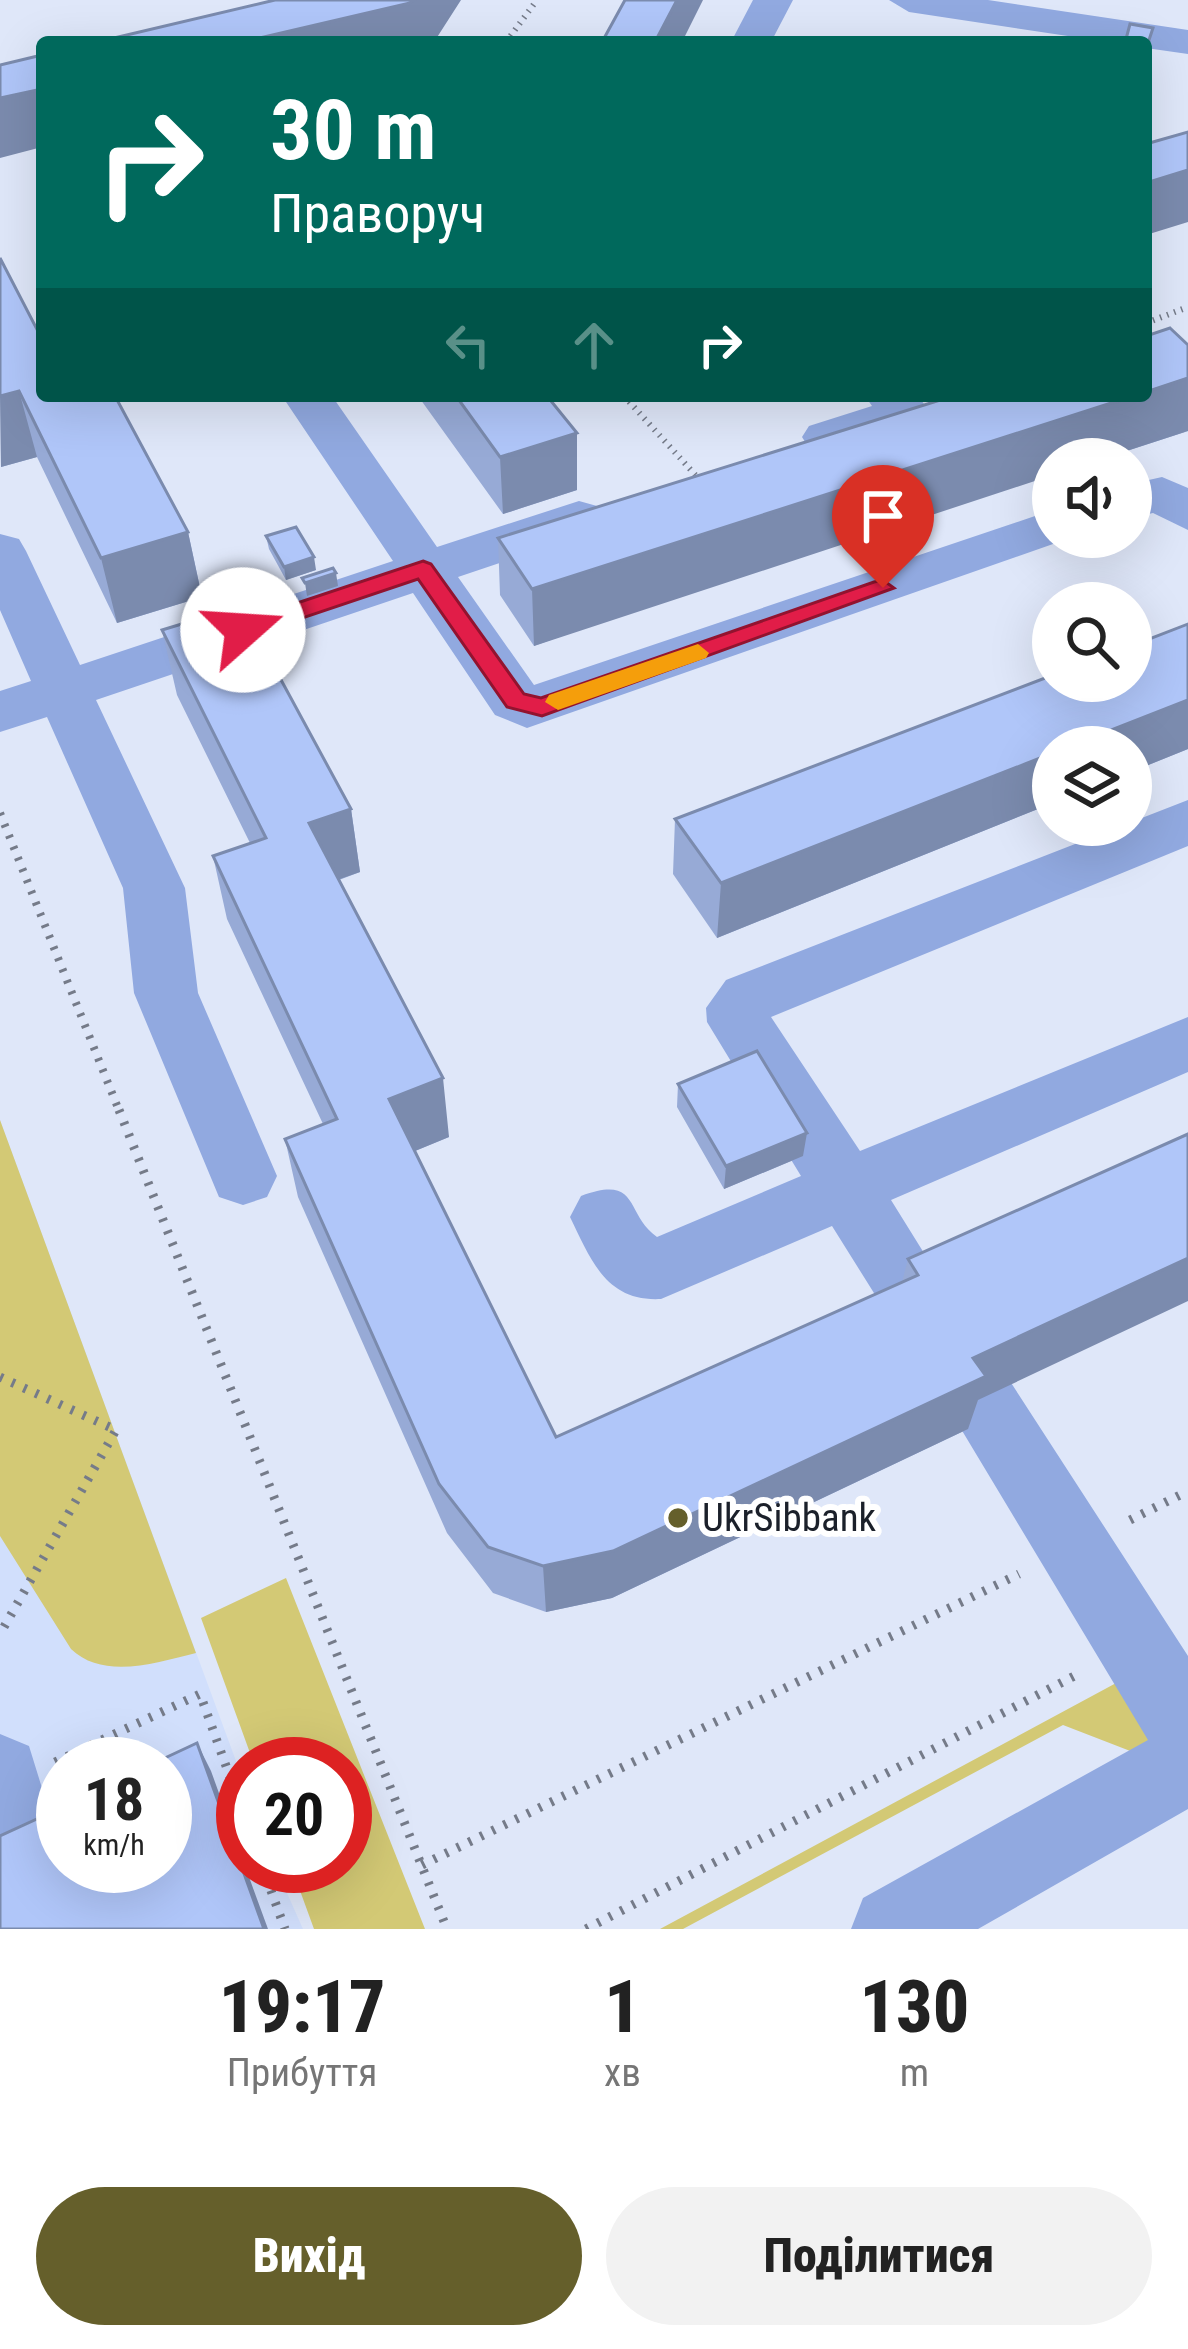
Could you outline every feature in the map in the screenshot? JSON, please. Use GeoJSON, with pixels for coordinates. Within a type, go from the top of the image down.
{"type":"FeatureCollection","features":[{"type":"Feature","properties":{"kind":"lane"},"geometry":{"type":"LineString","coordinates":[[755,36],[772,0]]}},
{"type":"Feature","properties":{"kind":"lane"},"geometry":{"type":"LineString","coordinates":[[909,0],[1148,36]]}},
{"type":"Feature","properties":{"kind":"lane"},"geometry":{"type":"LineString","coordinates":[[1152,37],[1188,42]]}},
{"type":"Feature","properties":{"kind":"lane"},"geometry":{"type":"LineString","coordinates":[[311,402],[515,701],[542,707],[1032,535]]}},
{"type":"Feature","properties":{"kind":"lane"},"geometry":{"type":"LineString","coordinates":[[791,449],[905,412],[896,402]]}},
{"type":"Feature","properties":{"kind":"lane"},"geometry":{"type":"LineString","coordinates":[[0,712],[700,479]]}},
{"type":"Feature","properties":{"kind":"lane"},"geometry":{"type":"LineString","coordinates":[[1152,496],[1162,494],[1188,513]]}},
{"type":"Feature","properties":{"kind":"lane"},"geometry":{"type":"LineString","coordinates":[[0,551],[154,888],[166,993],[243,1176]]}},
{"type":"Feature","properties":{"kind":"lane"},"geometry":{"type":"LineString","coordinates":[[919,1303],[740,1022],[738,1008],[749,998],[1188,822]]}},
{"type":"Feature","properties":{"kind":"lane"},"geometry":{"type":"LineString","coordinates":[[605,1217],[627,1258],[642,1269],[661,1268],[1188,1043]]}},
{"type":"Feature","properties":{"kind":"lane"},"geometry":{"type":"LineString","coordinates":[[980,1399],[1188,1730]]}},
{"type":"Feature","properties":{"kind":"lane"},"geometry":{"type":"LineString","coordinates":[[894,1929],[1188,1763]]}},
{"type":"Feature","properties":{"kind":"path"},"geometry":{"type":"LineString","coordinates":[[510,36],[536,0]]}},
{"type":"Feature","properties":{"kind":"path"},"geometry":{"type":"LineString","coordinates":[[1152,320],[1188,307]]}},
{"type":"Feature","properties":{"kind":"path"},"geometry":{"type":"LineString","coordinates":[[629,402],[700,479]]}},
{"type":"Feature","properties":{"kind":"path"},"geometry":{"type":"LineString","coordinates":[[0,813],[447,1929]]}},
{"type":"Feature","properties":{"kind":"path"},"geometry":{"type":"LineString","coordinates":[[0,1376],[116,1430],[0,1634]]}},
{"type":"Feature","properties":{"kind":"path"},"geometry":{"type":"LineString","coordinates":[[422,1865],[1188,1491]]}},
{"type":"Feature","properties":{"kind":"path"},"geometry":{"type":"LineString","coordinates":[[586,1929],[1134,1645]]}},
{"type":"Feature","properties":{"kind":"path"},"geometry":{"type":"LineString","coordinates":[[15,1789],[200,1694],[216,1738]]}},
{"type":"Feature","properties":{"kind":"path"},"geometry":{"type":"LineString","coordinates":[[272,1893],[285,1929]]}},
{"type":"Feature","properties":{"kind":"shaded area"},"geometry":{"type":"Polygon","coordinates":[[[0,1120],[227,1737],[216,1737],[216,1893],[287,1893],[303,1929],[0,1929],[0,1120]]]}},
{"type":"Feature","properties":{"kind":"shaded area"},"geometry":{"type":"Polygon","coordinates":[[[0,1120],[196,1653],[114,1667],[84,1658],[71,1649],[0,1536],[0,1120]]]}},
{"type":"Feature","properties":{"kind":"shaded area"},"geometry":{"type":"Polygon","coordinates":[[[286,1578],[349,1737],[244,1737],[201,1618],[286,1578]]]}},
{"type":"Feature","properties":{"kind":"shaded area"},"geometry":{"type":"Polygon","coordinates":[[[1118,1682],[1158,1742],[1138,1754],[1063,1725],[683,1929],[660,1929],[1118,1682]]]}},
{"type":"Feature","properties":{"kind":"shaded area"},"geometry":{"type":"Polygon","coordinates":[[[372,1795],[425,1929],[314,1929],[301,1893],[372,1893],[372,1795]]]}},
{"type":"Feature","properties":{"kind":"building"},"geometry":{"type":"Polygon","coordinates":[[[275,0],[414,0],[268,36],[122,36],[275,0]]]}},
{"type":"Feature","properties":{"kind":"building"},"geometry":{"type":"Polygon","coordinates":[[[625,0],[677,0],[658,36],[605,36],[625,0]]]}},
{"type":"Feature","properties":{"kind":"building"},"geometry":{"type":"Polygon","coordinates":[[[1130,24],[1153,28],[1150,36],[1127,36],[1130,24]]]}},
{"type":"Feature","properties":{"kind":"building"},"geometry":{"type":"Polygon","coordinates":[[[36,56],[36,90],[0,98],[0,65],[36,56]]]}},
{"type":"Feature","properties":{"kind":"building"},"geometry":{"type":"Polygon","coordinates":[[[1188,132],[1188,170],[1152,181],[1152,142],[1188,132]]]}},
{"type":"Feature","properties":{"kind":"building"},"geometry":{"type":"Polygon","coordinates":[[[0,258],[36,327],[36,402],[118,402],[188,532],[101,558],[19,391],[0,396],[0,258]]]}},
{"type":"Feature","properties":{"kind":"building"},"geometry":{"type":"Polygon","coordinates":[[[1170,328],[1188,345],[1188,378],[1152,390],[1152,334],[1170,328]]]}},
{"type":"Feature","properties":{"kind":"building"},"geometry":{"type":"Polygon","coordinates":[[[460,402],[552,402],[577,433],[500,457],[460,402]]]}},
{"type":"Feature","properties":{"kind":"building"},"geometry":{"type":"Polygon","coordinates":[[[934,402],[1114,402],[532,589],[498,538],[934,402]]]}},
{"type":"Feature","properties":{"kind":"building"},"geometry":{"type":"Polygon","coordinates":[[[296,527],[314,557],[284,567],[266,536],[296,527]]]}},
{"type":"Feature","properties":{"kind":"building"},"geometry":{"type":"Polygon","coordinates":[[[333,568],[336,573],[305,583],[302,578],[333,568]]]}},
{"type":"Feature","properties":{"kind":"building"},"geometry":{"type":"Polygon","coordinates":[[[241,606],[351,809],[309,823],[443,1078],[389,1099],[556,1437],[918,1275],[908,1259],[1188,1134],[1188,1258],[973,1358],[986,1376],[613,1551],[543,1566],[488,1547],[439,1484],[285,1139],[337,1119],[213,856],[266,838],[162,630],[241,606]]]}},
{"type":"Feature","properties":{"kind":"building"},"geometry":{"type":"Polygon","coordinates":[[[1188,624],[1188,700],[1122,726],[1032,726],[1032,761],[721,883],[675,819],[1032,683],[1032,702],[1152,702],[1152,638],[1188,624]]]}},
{"type":"Feature","properties":{"kind":"building"},"geometry":{"type":"Polygon","coordinates":[[[757,1051],[807,1133],[726,1166],[678,1084],[757,1051]]]}},
{"type":"Feature","properties":{"kind":"building"},"geometry":{"type":"Polygon","coordinates":[[[197,1743],[216,1796],[216,1893],[251,1893],[264,1929],[0,1929],[0,1836],[36,1819],[36,1893],[192,1893],[192,1745],[197,1743]]]}},
{"type":"Feature","properties":{"kind":"slow traffic"},"geometry":{"type":"LineString","coordinates":[[558,702],[698,653]]}},
{"type":"Feature","properties":{"kind":"place","name":"UkrSibbank"},"geometry":{"type":"Point","coordinates":[678,1518]}},
{"type":"Feature","properties":{"kind":"route"},"geometry":{"type":"LineString","coordinates":[[243,630],[423,569],[515,701],[527,708],[542,707],[883,588]]}}]}
